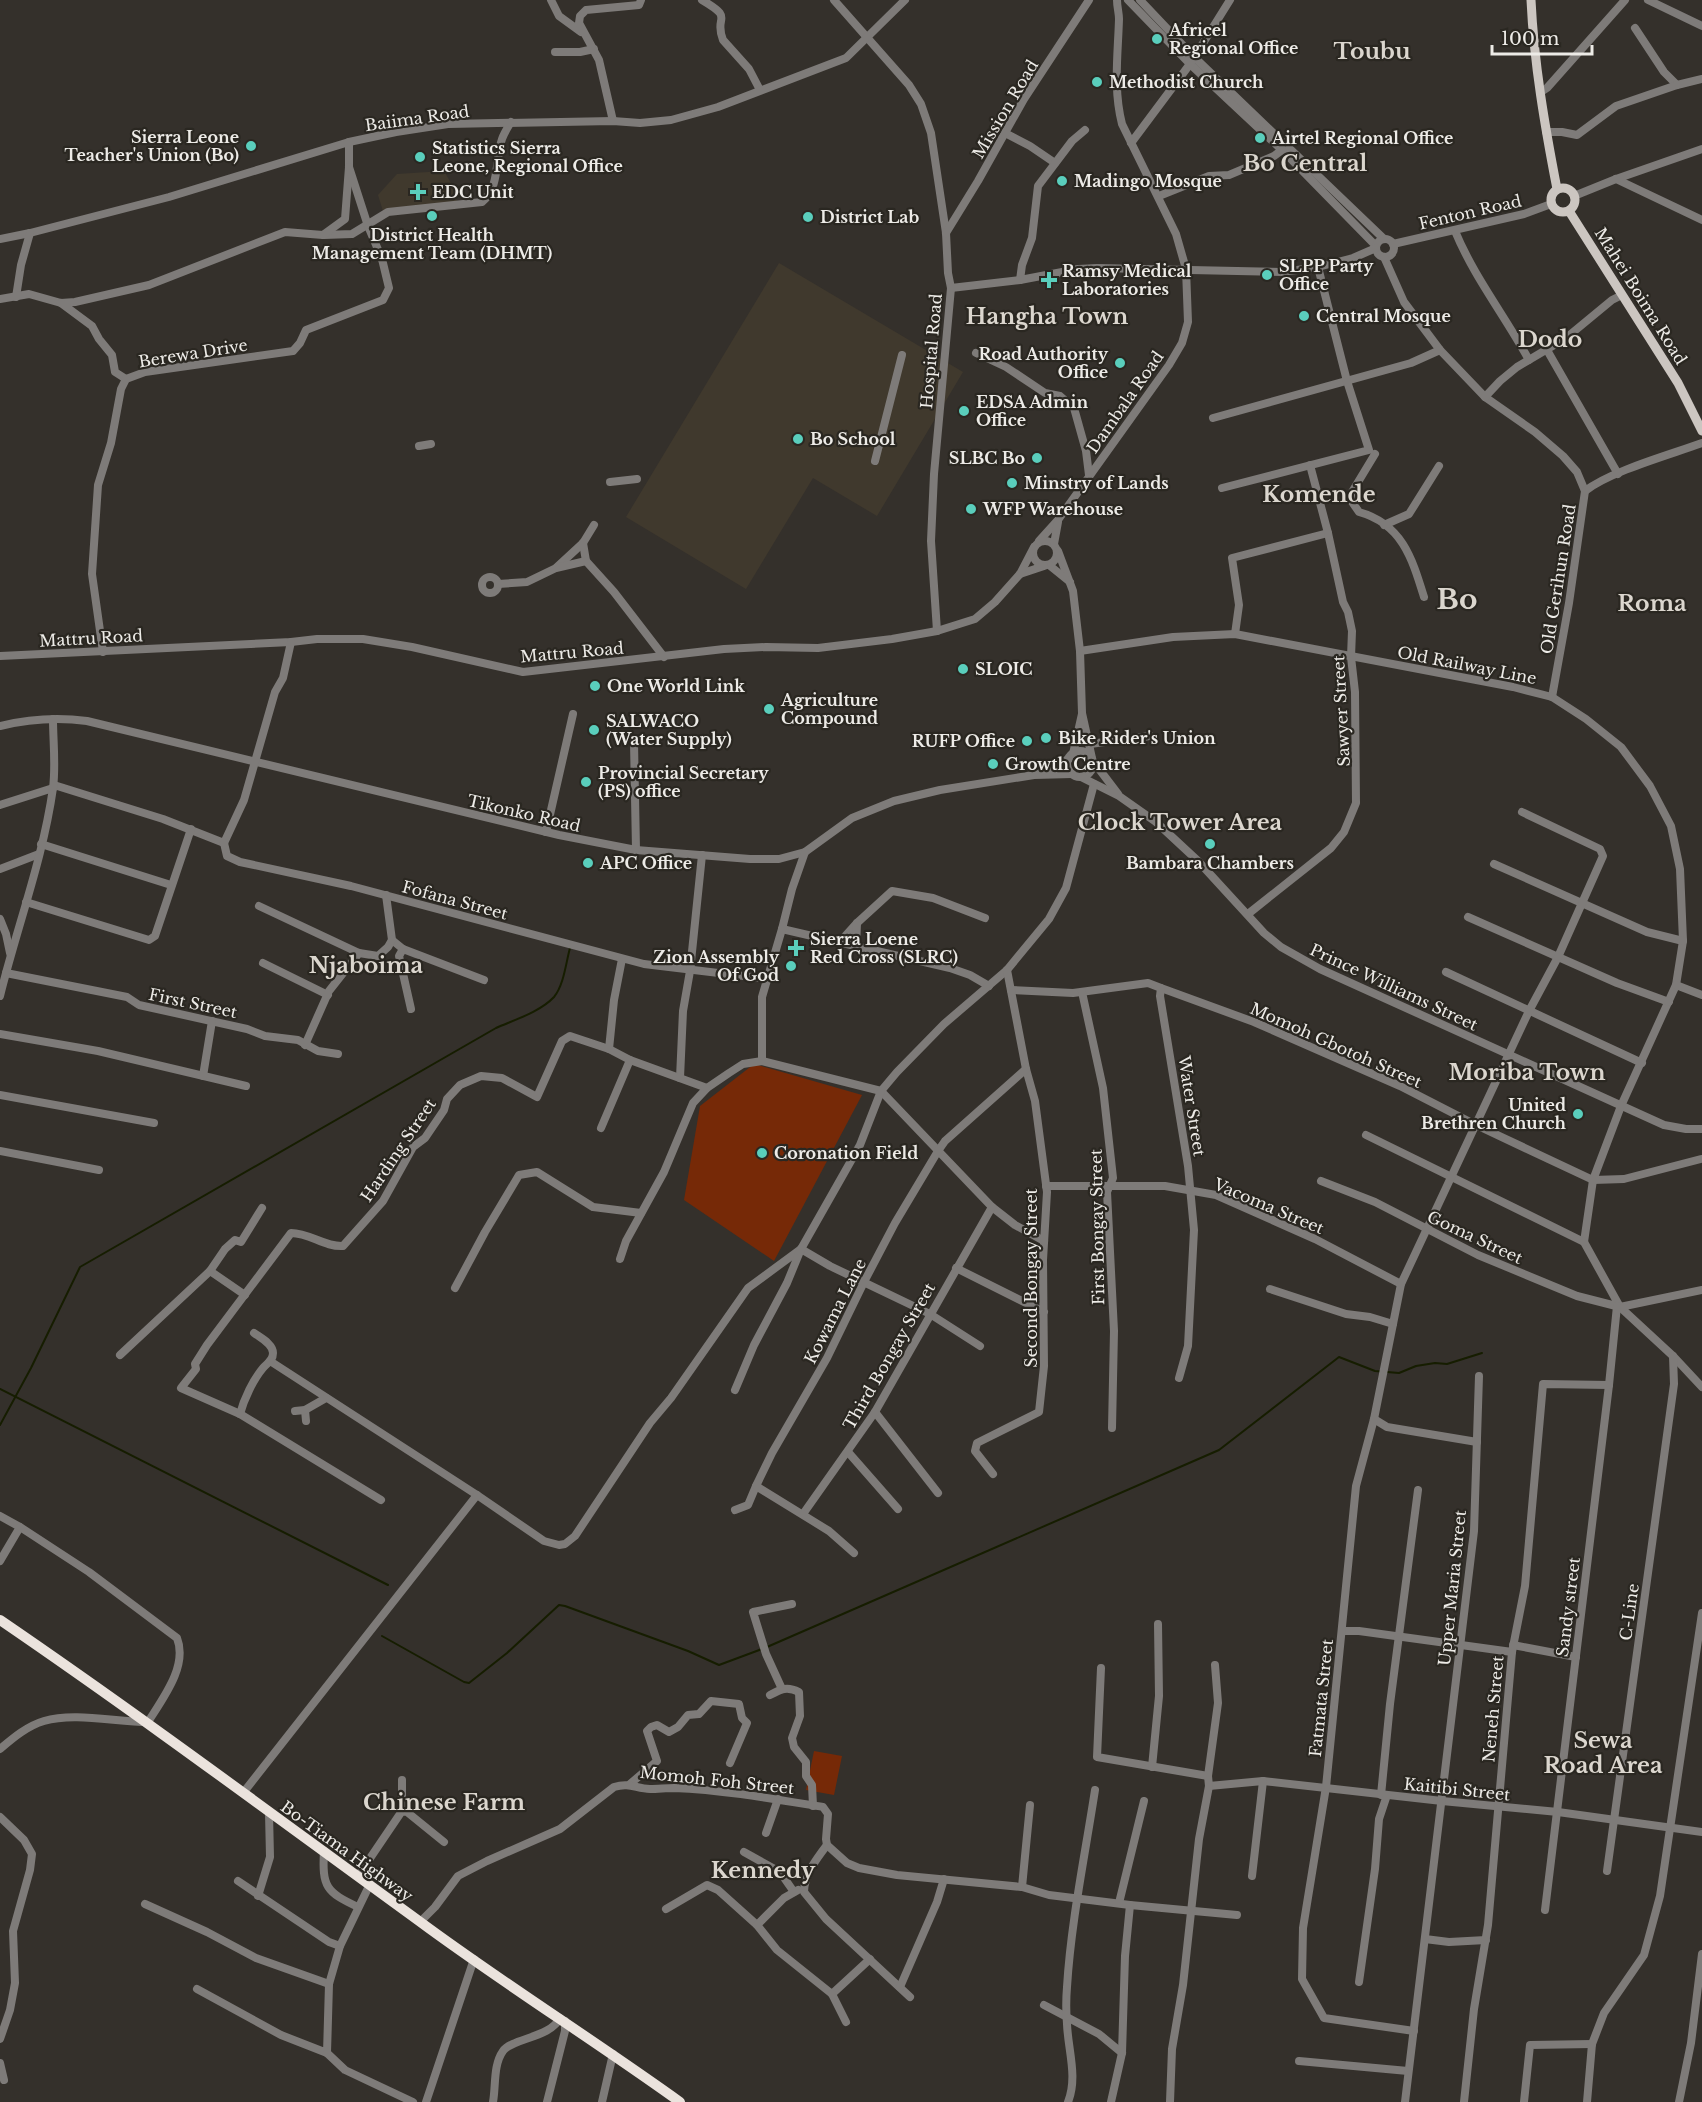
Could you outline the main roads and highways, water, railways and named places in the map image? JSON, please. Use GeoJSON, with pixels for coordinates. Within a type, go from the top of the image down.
{"type":"FeatureCollection","features":[{"type":"Feature","properties":{"kind":"highway","name":"Bo-Tiama Highway"},"geometry":{"type":"LineString","coordinates":[[0,1620],[148,1722],[420,1922],[680,2102]]}},
{"type":"Feature","properties":{"kind":"main road"},"geometry":{"type":"LineString","coordinates":[[1531,0],[1540,92],[1557,189]]}},
{"type":"Feature","properties":{"kind":"main road"},"geometry":{"type":"LineString","coordinates":[[1557,189],[1568,189],[1574,196],[1574,204],[1569,211],[1558,211],[1551,204],[1552,195],[1557,189]]}},
{"type":"Feature","properties":{"kind":"main road","name":"Mahei Boima Road"},"geometry":{"type":"LineString","coordinates":[[1569,211],[1678,383],[1702,431]]}},
{"type":"Feature","properties":{"kind":"waterway"},"geometry":{"type":"LineString","coordinates":[[0,1425],[31,1368],[80,1267],[496,1028],[542,1007],[557,992],[570,948]]}},
{"type":"Feature","properties":{"kind":"waterway"},"geometry":{"type":"LineString","coordinates":[[767,1647],[1219,1450],[1339,1357],[1375,1371],[1399,1373],[1416,1366],[1447,1364],[1482,1353]]}},
{"type":"Feature","properties":{"kind":"waterway"},"geometry":{"type":"LineString","coordinates":[[0,1389],[388,1585]]}},
{"type":"Feature","properties":{"kind":"waterway"},"geometry":{"type":"LineString","coordinates":[[382,1636],[469,1683],[507,1653],[559,1605],[688,1651],[719,1665],[762,1649]]}},
{"type":"Feature","properties":{"kind":"place","name":"Africel Regional Office"},"geometry":{"type":"Point","coordinates":[1157,39]}},
{"type":"Feature","properties":{"kind":"place","name":"Methodist Church"},"geometry":{"type":"Point","coordinates":[1097,82]}},
{"type":"Feature","properties":{"kind":"place","name":"Airtel Regional Office"},"geometry":{"type":"Point","coordinates":[1260,138]}},
{"type":"Feature","properties":{"kind":"place","name":"Sierra Leone Teacher's Union (Bo)"},"geometry":{"type":"Point","coordinates":[251,146]}},
{"type":"Feature","properties":{"kind":"place","name":"Statistics Sierra Leone, Regional Office"},"geometry":{"type":"Point","coordinates":[420,157]}},
{"type":"Feature","properties":{"kind":"place","name":"Madingo Mosque"},"geometry":{"type":"Point","coordinates":[1062,181]}},
{"type":"Feature","properties":{"kind":"place","name":"EDC Unit"},"geometry":{"type":"Point","coordinates":[418,192]}},
{"type":"Feature","properties":{"kind":"place","name":"District Health Management Team (DHMT)"},"geometry":{"type":"Point","coordinates":[432,216]}},
{"type":"Feature","properties":{"kind":"place","name":"District Lab"},"geometry":{"type":"Point","coordinates":[808,217]}},
{"type":"Feature","properties":{"kind":"place","name":"SLPP Party Office"},"geometry":{"type":"Point","coordinates":[1267,275]}},
{"type":"Feature","properties":{"kind":"place","name":"Ramsy Medical Laboratories"},"geometry":{"type":"Point","coordinates":[1049,280]}},
{"type":"Feature","properties":{"kind":"place","name":"Central Mosque"},"geometry":{"type":"Point","coordinates":[1304,316]}},
{"type":"Feature","properties":{"kind":"place","name":"Road Authority Office"},"geometry":{"type":"Point","coordinates":[1120,363]}},
{"type":"Feature","properties":{"kind":"place","name":"EDSA Admin Office"},"geometry":{"type":"Point","coordinates":[964,411]}},
{"type":"Feature","properties":{"kind":"place","name":"Bo School"},"geometry":{"type":"Point","coordinates":[798,439]}},
{"type":"Feature","properties":{"kind":"place","name":"SLBC Bo"},"geometry":{"type":"Point","coordinates":[1037,458]}},
{"type":"Feature","properties":{"kind":"place","name":"Minstry of Lands"},"geometry":{"type":"Point","coordinates":[1012,483]}},
{"type":"Feature","properties":{"kind":"place","name":"WFP Warehouse"},"geometry":{"type":"Point","coordinates":[971,509]}},
{"type":"Feature","properties":{"kind":"place","name":"SLOIC"},"geometry":{"type":"Point","coordinates":[963,669]}},
{"type":"Feature","properties":{"kind":"place","name":"One World Link"},"geometry":{"type":"Point","coordinates":[595,686]}},
{"type":"Feature","properties":{"kind":"place","name":"Agriculture Compound"},"geometry":{"type":"Point","coordinates":[769,709]}},
{"type":"Feature","properties":{"kind":"place","name":"SALWACO (Water Supply)"},"geometry":{"type":"Point","coordinates":[594,730]}},
{"type":"Feature","properties":{"kind":"place","name":"Bike Rider's Union"},"geometry":{"type":"Point","coordinates":[1046,738]}},
{"type":"Feature","properties":{"kind":"place","name":"RUFP Office"},"geometry":{"type":"Point","coordinates":[1027,741]}},
{"type":"Feature","properties":{"kind":"place","name":"Growth Centre"},"geometry":{"type":"Point","coordinates":[993,764]}},
{"type":"Feature","properties":{"kind":"place","name":"Provincial Secretary (PS) office"},"geometry":{"type":"Point","coordinates":[586,782]}},
{"type":"Feature","properties":{"kind":"place","name":"Bambara Chambers"},"geometry":{"type":"Point","coordinates":[1210,844]}},
{"type":"Feature","properties":{"kind":"place","name":"APC Office"},"geometry":{"type":"Point","coordinates":[588,863]}},
{"type":"Feature","properties":{"kind":"place","name":"Sierra Loene Red Cross (SLRC)"},"geometry":{"type":"Point","coordinates":[796,948]}},
{"type":"Feature","properties":{"kind":"place","name":"Zion Assembly Of God"},"geometry":{"type":"Point","coordinates":[791,966]}},
{"type":"Feature","properties":{"kind":"place","name":"United Brethren Church"},"geometry":{"type":"Point","coordinates":[1578,1114]}},
{"type":"Feature","properties":{"kind":"place","name":"Coronation Field"},"geometry":{"type":"Point","coordinates":[762,1153]}},
{"type":"Feature","properties":{"kind":"district","name":"Toubu"},"geometry":{"type":"Point","coordinates":[1372,51]}},
{"type":"Feature","properties":{"kind":"district","name":"Bo Central"},"geometry":{"type":"Point","coordinates":[1305,163]}},
{"type":"Feature","properties":{"kind":"district","name":"Hangha Town"},"geometry":{"type":"Point","coordinates":[1047,316]}},
{"type":"Feature","properties":{"kind":"district","name":"Dodo"},"geometry":{"type":"Point","coordinates":[1550,339]}},
{"type":"Feature","properties":{"kind":"district","name":"Komende"},"geometry":{"type":"Point","coordinates":[1319,494]}},
{"type":"Feature","properties":{"kind":"district","name":"Bo"},"geometry":{"type":"Point","coordinates":[1457,599]}},
{"type":"Feature","properties":{"kind":"district","name":"Roma"},"geometry":{"type":"Point","coordinates":[1652,603]}},
{"type":"Feature","properties":{"kind":"district","name":"Clock Tower Area"},"geometry":{"type":"Point","coordinates":[1180,822]}},
{"type":"Feature","properties":{"kind":"district","name":"Njaboima"},"geometry":{"type":"Point","coordinates":[366,965]}},
{"type":"Feature","properties":{"kind":"district","name":"Moriba Town"},"geometry":{"type":"Point","coordinates":[1527,1072]}},
{"type":"Feature","properties":{"kind":"district","name":"Sewa Road Area"},"geometry":{"type":"Point","coordinates":[1603,1752]}},
{"type":"Feature","properties":{"kind":"district","name":"Chinese Farm"},"geometry":{"type":"Point","coordinates":[444,1802]}},
{"type":"Feature","properties":{"kind":"district","name":"Kennedy"},"geometry":{"type":"Point","coordinates":[763,1870]}}]}
